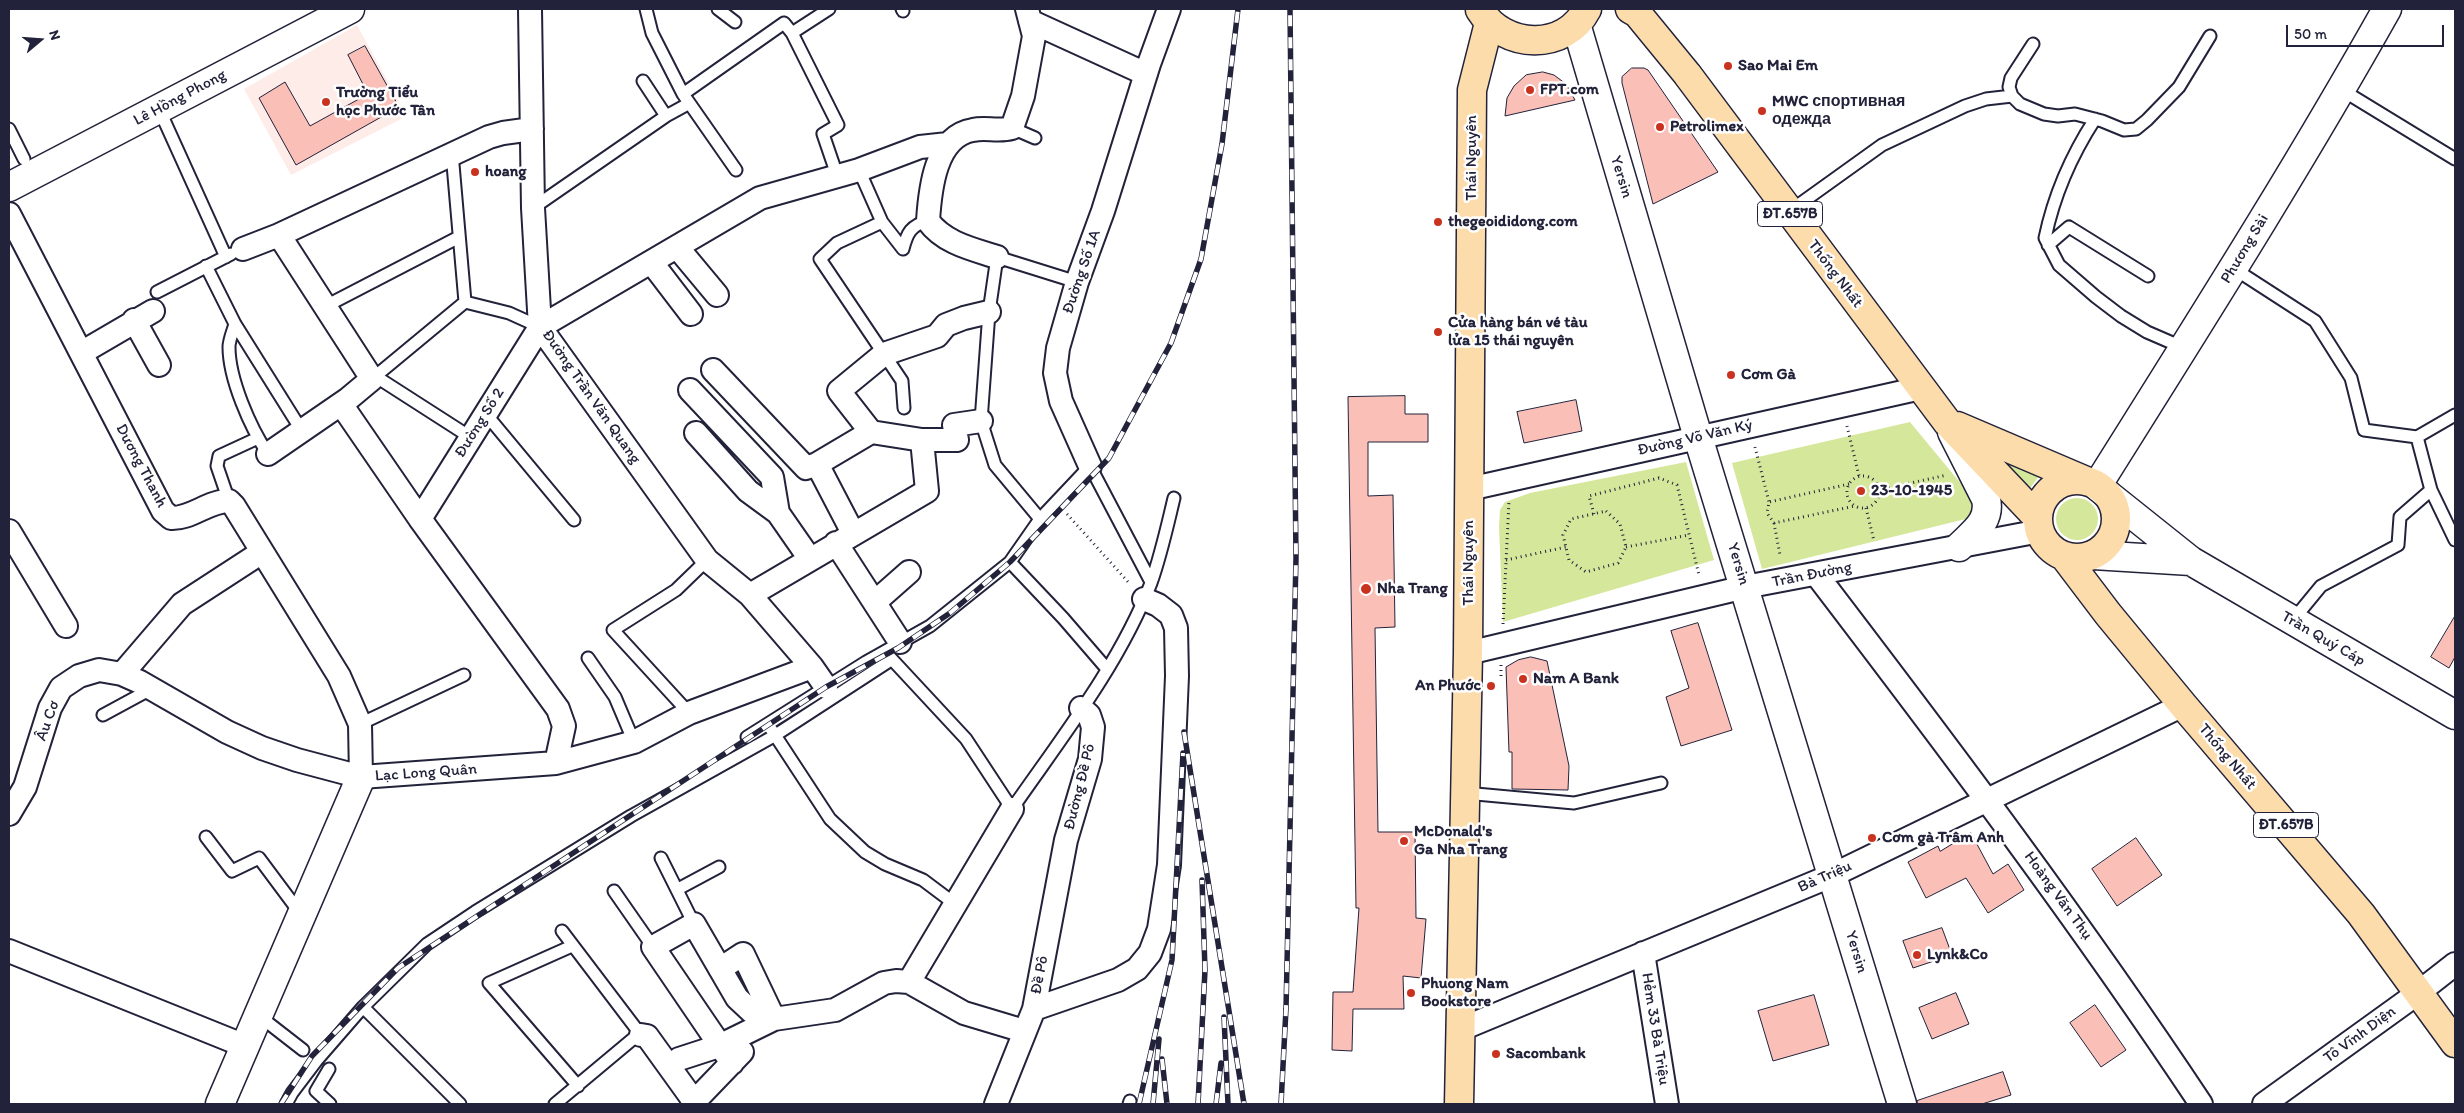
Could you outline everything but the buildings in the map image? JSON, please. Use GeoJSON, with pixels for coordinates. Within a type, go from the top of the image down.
{"type":"FeatureCollection","features":[{"type":"Feature","properties":{"kind":"main road","name":"Thống Nhất"},"geometry":{"type":"LineString","coordinates":[[1630,9],[1637,14],[1687,74],[1947,422],[2039,524],[2054,550],[2064,556],[2108,614],[2183,705],[2361,914],[2455,1043]]}},
{"type":"Feature","properties":{"kind":"main road"},"geometry":{"type":"LineString","coordinates":[[1484,16],[1512,37],[1538,41],[1564,33],[1581,16]]}},
{"type":"Feature","properties":{"kind":"main road","name":"Thái Nguyên"},"geometry":{"type":"LineString","coordinates":[[1458,1104],[1468,653],[1472,90],[1484,16]]}},
{"type":"Feature","properties":{"kind":"main road","name":"Thống Nhất"},"geometry":{"type":"LineString","coordinates":[[1947,422],[2092,483]]}},
{"type":"Feature","properties":{"kind":"main road"},"geometry":{"type":"LineString","coordinates":[[2039,524],[2040,506],[2046,496],[2054,487],[2065,482],[2092,483],[2110,500],[2115,519],[2110,540],[2093,554],[2074,558],[2064,556]]}},
{"type":"Feature","properties":{"kind":"main road","name":"Thống Nhất"},"geometry":{"type":"LineString","coordinates":[[2093,554],[2108,614]]}},
{"type":"Feature","properties":{"kind":"street","name":"Lê Hồng Phong"},"geometry":{"type":"LineString","coordinates":[[17,163],[318,9]]}},
{"type":"Feature","properties":{"kind":"street","name":"Lê Hồng Phong"},"geometry":{"type":"LineString","coordinates":[[9,187],[350,9]]}},
{"type":"Feature","properties":{"kind":"street","name":"Đường Trần Văn Quang"},"geometry":{"type":"LineString","coordinates":[[530,9],[533,208],[540,327],[707,560],[750,595],[812,667],[826,687]]}},
{"type":"Feature","properties":{"kind":"street","name":"Đường Số 1A"},"geometry":{"type":"LineString","coordinates":[[1090,466],[1061,401],[1055,373],[1058,348],[1077,282],[1103,211],[1146,74],[1170,9]]}},
{"type":"Feature","properties":{"kind":"street","name":"Phương Sài"},"geometry":{"type":"LineString","coordinates":[[2092,483],[2184,348],[2342,90],[2388,9]]}},
{"type":"Feature","properties":{"kind":"street"},"geometry":{"type":"LineString","coordinates":[[1029,15],[1146,74]]}},
{"type":"Feature","properties":{"kind":"street"},"geometry":{"type":"LineString","coordinates":[[997,257],[946,238],[939,234],[928,221],[933,184],[948,144],[955,136],[974,129],[1002,131],[1012,128],[1023,96],[1030,65],[1034,36],[1029,15]]}},
{"type":"Feature","properties":{"kind":"street","name":"Yersin"},"geometry":{"type":"LineString","coordinates":[[1581,16],[1698,438],[1902,1104]]}},
{"type":"Feature","properties":{"kind":"street"},"geometry":{"type":"LineString","coordinates":[[234,253],[279,235],[452,153],[503,133],[532,129]]}},
{"type":"Feature","properties":{"kind":"street"},"geometry":{"type":"LineString","coordinates":[[540,327],[760,198],[859,170],[929,145],[948,144]]}},
{"type":"Feature","properties":{"kind":"street","name":"Dương Thanh"},"geometry":{"type":"LineString","coordinates":[[9,214],[164,511],[171,518],[179,518],[220,501],[229,501]]}},
{"type":"Feature","properties":{"kind":"street"},"geometry":{"type":"LineString","coordinates":[[263,446],[302,431],[341,404],[374,377],[324,307],[279,235]]}},
{"type":"Feature","properties":{"kind":"street"},"geometry":{"type":"LineString","coordinates":[[677,247],[718,295]]}},
{"type":"Feature","properties":{"kind":"street"},"geometry":{"type":"LineString","coordinates":[[652,263],[691,314]]}},
{"type":"Feature","properties":{"kind":"street"},"geometry":{"type":"LineString","coordinates":[[82,353],[148,308],[159,365]]}},
{"type":"Feature","properties":{"kind":"street"},"geometry":{"type":"LineString","coordinates":[[871,432],[839,391],[884,354],[937,336],[946,326],[955,322],[989,312]]}},
{"type":"Feature","properties":{"kind":"street","name":"Đường Số 2"},"geometry":{"type":"LineString","coordinates":[[420,519],[540,327]]}},
{"type":"Feature","properties":{"kind":"street"},"geometry":{"type":"LineString","coordinates":[[713,370],[806,468],[817,464],[871,432],[922,440],[956,440],[954,425],[981,421]]}},
{"type":"Feature","properties":{"kind":"street","name":"Đường Võ Văn Ký"},"geometry":{"type":"LineString","coordinates":[[1469,488],[1921,388]]}},
{"type":"Feature","properties":{"kind":"street"},"geometry":{"type":"LineString","coordinates":[[690,390],[772,477],[778,513]]}},
{"type":"Feature","properties":{"kind":"street"},"geometry":{"type":"LineString","coordinates":[[341,404],[420,519],[558,709],[564,726],[556,763]]}},
{"type":"Feature","properties":{"kind":"street"},"geometry":{"type":"LineString","coordinates":[[1947,422],[1986,499],[1988,510],[1986,519],[1960,546]]}},
{"type":"Feature","properties":{"kind":"street"},"geometry":{"type":"LineString","coordinates":[[696,433],[748,491],[778,513],[810,559]]}},
{"type":"Feature","properties":{"kind":"street"},"geometry":{"type":"LineString","coordinates":[[750,595],[927,491],[922,440]]}},
{"type":"Feature","properties":{"kind":"street"},"geometry":{"type":"LineString","coordinates":[[817,464],[845,538],[875,602],[892,651]]}},
{"type":"Feature","properties":{"kind":"street","name":"Trần Quý Cáp"},"geometry":{"type":"LineString","coordinates":[[2092,483],[2191,561],[2292,622],[2455,715]]}},
{"type":"Feature","properties":{"kind":"street"},"geometry":{"type":"LineString","coordinates":[[229,501],[234,506],[339,676],[360,724],[361,777]]}},
{"type":"Feature","properties":{"kind":"street","name":"Trần Đường"},"geometry":{"type":"LineString","coordinates":[[1468,653],[1745,588],[1960,546],[2039,524]]}},
{"type":"Feature","properties":{"kind":"street"},"geometry":{"type":"LineString","coordinates":[[9,531],[66,626]]}},
{"type":"Feature","properties":{"kind":"street"},"geometry":{"type":"LineString","coordinates":[[122,674],[182,604],[262,552]]}},
{"type":"Feature","properties":{"kind":"street","name":"Trần Quý Cáp"},"geometry":{"type":"LineString","coordinates":[[2093,554],[2191,561]]}},
{"type":"Feature","properties":{"kind":"street"},"geometry":{"type":"LineString","coordinates":[[875,602],[909,572]]}},
{"type":"Feature","properties":{"kind":"street","name":"Hoàng Văn Thụ"},"geometry":{"type":"LineString","coordinates":[[1816,574],[1988,800],[2135,1005],[2201,1104]]}},
{"type":"Feature","properties":{"kind":"street"},"geometry":{"type":"LineString","coordinates":[[1034,1008],[1118,980],[1137,969],[1150,953],[1160,929],[1169,865],[1177,676],[1176,628],[1171,615],[1147,591]]}},
{"type":"Feature","properties":{"kind":"street","name":"Lạc Long Quân"},"geometry":{"type":"LineString","coordinates":[[220,1104],[361,777],[556,763],[634,742],[689,713],[812,667]]}},
{"type":"Feature","properties":{"kind":"street","name":"Âu Cơ"},"geometry":{"type":"LineString","coordinates":[[9,814],[25,787],[50,708],[61,688],[79,676],[99,670],[122,674],[226,732],[262,748],[296,760],[361,777]]}},
{"type":"Feature","properties":{"kind":"street","name":"Bà Triệu"},"geometry":{"type":"LineString","coordinates":[[1459,1030],[1833,875],[2183,705]]}},
{"type":"Feature","properties":{"kind":"street","name":"Đường Đề Pô"},"geometry":{"type":"LineString","coordinates":[[1066,840],[1092,745],[1091,721],[1089,715],[1081,708]]}},
{"type":"Feature","properties":{"kind":"street"},"geometry":{"type":"LineString","coordinates":[[909,982],[1012,809]]}},
{"type":"Feature","properties":{"kind":"street","name":"Đề Pô"},"geometry":{"type":"LineString","coordinates":[[996,1104],[1034,1008],[1066,840]]}},
{"type":"Feature","properties":{"kind":"street"},"geometry":{"type":"LineString","coordinates":[[725,1054],[653,946],[694,924],[742,1003],[752,1012],[774,1019],[835,1010],[884,983],[909,982],[964,1013],[1024,1031]]}},
{"type":"Feature","properties":{"kind":"street"},"geometry":{"type":"LineString","coordinates":[[9,951],[245,1046]]}},
{"type":"Feature","properties":{"kind":"street","name":"Hẻm 33 Bà Triệu"},"geometry":{"type":"LineString","coordinates":[[1643,953],[1667,1104]]}},
{"type":"Feature","properties":{"kind":"street","name":"Tô Vĩnh Diện"},"geometry":{"type":"LineString","coordinates":[[2264,1104],[2418,993],[2455,964]]}},
{"type":"Feature","properties":{"kind":"street"},"geometry":{"type":"LineString","coordinates":[[641,1035],[647,1036],[694,1104],[725,1054],[774,1019]]}},
{"type":"Feature","properties":{"kind":"street"},"geometry":{"type":"LineString","coordinates":[[669,1066],[679,1059],[725,1054]]}},
{"type":"Feature","properties":{"kind":"lane"},"geometry":{"type":"LineString","coordinates":[[646,9],[652,33],[686,99],[736,170]]}},
{"type":"Feature","properties":{"kind":"lane"},"geometry":{"type":"LineString","coordinates":[[718,9],[735,22]]}},
{"type":"Feature","properties":{"kind":"lane"},"geometry":{"type":"LineString","coordinates":[[792,33],[829,9]]}},
{"type":"Feature","properties":{"kind":"lane"},"geometry":{"type":"LineString","coordinates":[[533,208],[666,116],[784,23],[792,33],[838,125],[823,134],[837,175]]}},
{"type":"Feature","properties":{"kind":"lane"},"geometry":{"type":"LineString","coordinates":[[2033,44],[2011,78],[2009,87],[2012,96],[2030,110],[2058,116],[2075,114],[2124,130],[2136,129],[2179,87],[2210,36]]}},
{"type":"Feature","properties":{"kind":"lane"},"geometry":{"type":"LineString","coordinates":[[643,81],[666,116]]}},
{"type":"Feature","properties":{"kind":"lane"},"geometry":{"type":"LineString","coordinates":[[2342,90],[2455,159]]}},
{"type":"Feature","properties":{"kind":"lane"},"geometry":{"type":"LineString","coordinates":[[1789,212],[1882,145],[1965,106],[1986,99],[2012,96]]}},
{"type":"Feature","properties":{"kind":"lane"},"geometry":{"type":"LineString","coordinates":[[148,308],[206,266],[234,253],[159,109]]}},
{"type":"Feature","properties":{"kind":"lane"},"geometry":{"type":"LineString","coordinates":[[2095,119],[2066,170],[2045,238],[2059,265],[2121,316],[2147,332],[2184,348]]}},
{"type":"Feature","properties":{"kind":"lane"},"geometry":{"type":"LineString","coordinates":[[1012,128],[1035,138]]}},
{"type":"Feature","properties":{"kind":"lane"},"geometry":{"type":"LineString","coordinates":[[9,129],[17,163]]}},
{"type":"Feature","properties":{"kind":"lane"},"geometry":{"type":"LineString","coordinates":[[452,153],[465,302]]}},
{"type":"Feature","properties":{"kind":"lane"},"geometry":{"type":"LineString","coordinates":[[859,170],[882,222],[903,249],[909,231],[917,224],[928,221]]}},
{"type":"Feature","properties":{"kind":"lane"},"geometry":{"type":"LineString","coordinates":[[882,222],[837,243],[820,259],[902,381],[904,408]]}},
{"type":"Feature","properties":{"kind":"lane"},"geometry":{"type":"LineString","coordinates":[[2048,245],[2069,227],[2148,276]]}},
{"type":"Feature","properties":{"kind":"lane"},"geometry":{"type":"LineString","coordinates":[[324,307],[459,237]]}},
{"type":"Feature","properties":{"kind":"lane"},"geometry":{"type":"LineString","coordinates":[[1040,519],[995,465],[981,421],[989,312],[997,257],[1077,282]]}},
{"type":"Feature","properties":{"kind":"lane"},"geometry":{"type":"LineString","coordinates":[[206,266],[234,324],[302,431]]}},
{"type":"Feature","properties":{"kind":"lane"},"geometry":{"type":"LineString","coordinates":[[2233,268],[2314,320],[2351,378],[2364,430],[2417,436],[2455,416]]}},
{"type":"Feature","properties":{"kind":"lane"},"geometry":{"type":"LineString","coordinates":[[465,302],[509,313],[540,327]]}},
{"type":"Feature","properties":{"kind":"lane"},"geometry":{"type":"LineString","coordinates":[[465,302],[374,377],[470,437]]}},
{"type":"Feature","properties":{"kind":"lane"},"geometry":{"type":"LineString","coordinates":[[229,501],[218,466],[219,456],[263,446],[237,393],[229,347],[234,324]]}},
{"type":"Feature","properties":{"kind":"lane"},"geometry":{"type":"LineString","coordinates":[[485,413],[574,520]]}},
{"type":"Feature","properties":{"kind":"lane"},"geometry":{"type":"LineString","coordinates":[[2417,436],[2431,490],[2455,540]]}},
{"type":"Feature","properties":{"kind":"lane"},"geometry":{"type":"LineString","coordinates":[[286,1104],[317,1060],[363,1007],[428,944],[475,912],[772,730],[930,626],[1010,562],[1040,519],[1090,466],[1147,591]]}},
{"type":"Feature","properties":{"kind":"lane"},"geometry":{"type":"LineString","coordinates":[[2292,622],[2321,586],[2398,545],[2400,517],[2431,490]]}},
{"type":"Feature","properties":{"kind":"lane"},"geometry":{"type":"LineString","coordinates":[[892,651],[966,739],[1012,809],[1107,669],[1147,591],[1163,547],[1174,498]]}},
{"type":"Feature","properties":{"kind":"lane"},"geometry":{"type":"LineString","coordinates":[[689,713],[613,630],[676,590],[707,560]]}},
{"type":"Feature","properties":{"kind":"lane"},"geometry":{"type":"LineString","coordinates":[[1010,562],[1063,618],[1107,669]]}},
{"type":"Feature","properties":{"kind":"lane"},"geometry":{"type":"LineString","coordinates":[[747,737],[772,730],[826,687],[892,651]]}},
{"type":"Feature","properties":{"kind":"lane"},"geometry":{"type":"LineString","coordinates":[[588,658],[615,697],[634,742]]}},
{"type":"Feature","properties":{"kind":"lane"},"geometry":{"type":"LineString","coordinates":[[360,724],[464,675]]}},
{"type":"Feature","properties":{"kind":"lane"},"geometry":{"type":"LineString","coordinates":[[103,715],[151,689]]}},
{"type":"Feature","properties":{"kind":"lane"},"geometry":{"type":"LineString","coordinates":[[772,730],[830,819],[865,852],[885,864],[923,880],[955,904]]}},
{"type":"Feature","properties":{"kind":"lane"},"geometry":{"type":"LineString","coordinates":[[1465,793],[1574,803],[1661,783]]}},
{"type":"Feature","properties":{"kind":"lane"},"geometry":{"type":"LineString","coordinates":[[206,837],[232,871],[259,858],[302,915]]}},
{"type":"Feature","properties":{"kind":"lane"},"geometry":{"type":"LineString","coordinates":[[661,858],[694,924]]}},
{"type":"Feature","properties":{"kind":"lane"},"geometry":{"type":"LineString","coordinates":[[678,889],[719,867]]}},
{"type":"Feature","properties":{"kind":"lane"},"geometry":{"type":"LineString","coordinates":[[614,891],[653,946]]}},
{"type":"Feature","properties":{"kind":"lane"},"geometry":{"type":"LineString","coordinates":[[555,1104],[634,1038],[641,1035],[562,931]]}},
{"type":"Feature","properties":{"kind":"lane"},"geometry":{"type":"LineString","coordinates":[[572,946],[489,982],[578,1086]]}},
{"type":"Feature","properties":{"kind":"lane"},"geometry":{"type":"LineString","coordinates":[[363,1007],[460,1104]]}},
{"type":"Feature","properties":{"kind":"lane"},"geometry":{"type":"LineString","coordinates":[[258,1015],[303,1050]]}},
{"type":"Feature","properties":{"kind":"lane"},"geometry":{"type":"LineString","coordinates":[[329,1069],[316,1091],[330,1104]]}},
{"type":"Feature","properties":{"kind":"path"},"geometry":{"type":"LineString","coordinates":[[1842,405],[1858,476]]}},
{"type":"Feature","properties":{"kind":"path"},"geometry":{"type":"LineString","coordinates":[[1750,426],[1769,502],[1767,513],[1774,523],[1780,555]]}},
{"type":"Feature","properties":{"kind":"path"},"geometry":{"type":"LineString","coordinates":[[1879,490],[1971,470]]}},
{"type":"Feature","properties":{"kind":"path"},"geometry":{"type":"LineString","coordinates":[[1769,502],[1849,484],[1858,476]]}},
{"type":"Feature","properties":{"kind":"path"},"geometry":{"type":"LineString","coordinates":[[1774,523],[1855,506],[1866,508],[1876,501],[1879,490],[1875,481],[1858,476]]}},
{"type":"Feature","properties":{"kind":"path"},"geometry":{"type":"LineString","coordinates":[[1594,514],[1589,496],[1659,478],[1677,485],[1699,576]]}},
{"type":"Feature","properties":{"kind":"path"},"geometry":{"type":"LineString","coordinates":[[1501,676],[1510,479]]}},
{"type":"Feature","properties":{"kind":"path"},"geometry":{"type":"LineString","coordinates":[[1849,484],[1848,498],[1855,506]]}},
{"type":"Feature","properties":{"kind":"path"},"geometry":{"type":"LineString","coordinates":[[1061,508],[1147,591]]}},
{"type":"Feature","properties":{"kind":"path"},"geometry":{"type":"LineString","coordinates":[[1866,508],[1879,562]]}},
{"type":"Feature","properties":{"kind":"path"},"geometry":{"type":"LineString","coordinates":[[1606,511],[1620,524],[1626,548],[1618,564],[1586,572],[1569,560],[1566,547],[1563,534],[1571,519],[1606,511]]}},
{"type":"Feature","properties":{"kind":"path"},"geometry":{"type":"LineString","coordinates":[[1626,548],[1689,534]]}},
{"type":"Feature","properties":{"kind":"path"},"geometry":{"type":"LineString","coordinates":[[1506,560],[1566,547]]}},
{"type":"Feature","properties":{"kind":"shaded area","name":"Trường Tiểu học Phước Tân"},"geometry":{"type":"Polygon","coordinates":[[[357,25],[407,116],[291,175],[244,89],[357,25]]]}},
{"type":"Feature","properties":{"kind":"green space"},"geometry":{"type":"Polygon","coordinates":[[[1910,422],[1986,514],[1762,569],[1732,463],[1910,422]]]}},
{"type":"Feature","properties":{"kind":"green space"},"geometry":{"type":"Polygon","coordinates":[[[1996,455],[2039,476],[2028,491],[1996,455]]]}},
{"type":"Feature","properties":{"kind":"green space"},"geometry":{"type":"Polygon","coordinates":[[[1686,462],[1714,560],[1503,622],[1499,527],[1500,510],[1505,502],[1530,493],[1686,462]]]}},
{"type":"Feature","properties":{"kind":"green space"},"geometry":{"type":"Polygon","coordinates":[[[2077,498],[2092,504],[2098,519],[2092,534],[2077,540],[2062,534],[2056,519],[2062,504],[2077,498]]]}},
{"type":"Feature","properties":{"kind":"railway"},"geometry":{"type":"LineString","coordinates":[[281,1104],[312,1056],[398,968],[826,687],[898,648],[950,613],[1010,562],[1109,458],[1171,343],[1201,259],[1222,144],[1238,9]]}},
{"type":"Feature","properties":{"kind":"railway"},"geometry":{"type":"LineString","coordinates":[[1281,1104],[1286,1009],[1296,558],[1290,9]]}},
{"type":"Feature","properties":{"kind":"railway"},"geometry":{"type":"LineString","coordinates":[[1184,732],[1244,1104]]}},
{"type":"Feature","properties":{"kind":"railway"},"geometry":{"type":"LineString","coordinates":[[1139,1104],[1172,960],[1183,753]]}},
{"type":"Feature","properties":{"kind":"railway"},"geometry":{"type":"LineString","coordinates":[[1198,1104],[1205,970],[1202,880]]}},
{"type":"Feature","properties":{"kind":"railway"},"geometry":{"type":"LineString","coordinates":[[1224,1017],[1228,1104]]}},
{"type":"Feature","properties":{"kind":"railway"},"geometry":{"type":"LineString","coordinates":[[1153,1104],[1159,1039]]}},
{"type":"Feature","properties":{"kind":"railway"},"geometry":{"type":"LineString","coordinates":[[1162,1059],[1167,1104]]}},
{"type":"Feature","properties":{"kind":"railway"},"geometry":{"type":"LineString","coordinates":[[1216,1104],[1221,1063]]}},
{"type":"Feature","properties":{"kind":"place","name":"Sao Mai Em"},"geometry":{"type":"Point","coordinates":[1728,66]}},
{"type":"Feature","properties":{"kind":"place","name":"FPT.com"},"geometry":{"type":"Point","coordinates":[1530,90]}},
{"type":"Feature","properties":{"kind":"place","name":"Trường Tiểu học Phước Tân"},"geometry":{"type":"Point","coordinates":[326,102]}},
{"type":"Feature","properties":{"kind":"place","name":"MWC спортивная одежда"},"geometry":{"type":"Point","coordinates":[1762,111]}},
{"type":"Feature","properties":{"kind":"place","name":"Petrolimex"},"geometry":{"type":"Point","coordinates":[1660,127]}},
{"type":"Feature","properties":{"kind":"place","name":"hoang"},"geometry":{"type":"Point","coordinates":[475,172]}},
{"type":"Feature","properties":{"kind":"place","name":"thegeoididong.com"},"geometry":{"type":"Point","coordinates":[1438,222]}},
{"type":"Feature","properties":{"kind":"place","name":"Cửa hàng bán vé tàu lửa 15 thái nguyên"},"geometry":{"type":"Point","coordinates":[1438,332]}},
{"type":"Feature","properties":{"kind":"place","name":"Cơm Gà"},"geometry":{"type":"Point","coordinates":[1731,375]}},
{"type":"Feature","properties":{"kind":"place","name":"23-10-1945"},"geometry":{"type":"Point","coordinates":[1861,491]}},
{"type":"Feature","properties":{"kind":"place","name":"Nha Trang"},"geometry":{"type":"Point","coordinates":[1366,589]}},
{"type":"Feature","properties":{"kind":"place","name":"Nam A Bank"},"geometry":{"type":"Point","coordinates":[1523,679]}},
{"type":"Feature","properties":{"kind":"place","name":"An Phước"},"geometry":{"type":"Point","coordinates":[1491,686]}},
{"type":"Feature","properties":{"kind":"place","name":"Cơm gà Trâm Anh"},"geometry":{"type":"Point","coordinates":[1872,838]}},
{"type":"Feature","properties":{"kind":"place","name":"McDonald's Ga Nha Trang"},"geometry":{"type":"Point","coordinates":[1404,841]}},
{"type":"Feature","properties":{"kind":"place","name":"Lynk&Co"},"geometry":{"type":"Point","coordinates":[1917,955]}},
{"type":"Feature","properties":{"kind":"place","name":"Phuong Nam Bookstore"},"geometry":{"type":"Point","coordinates":[1411,993]}},
{"type":"Feature","properties":{"kind":"place","name":"Sacombank"},"geometry":{"type":"Point","coordinates":[1496,1054]}}]}
